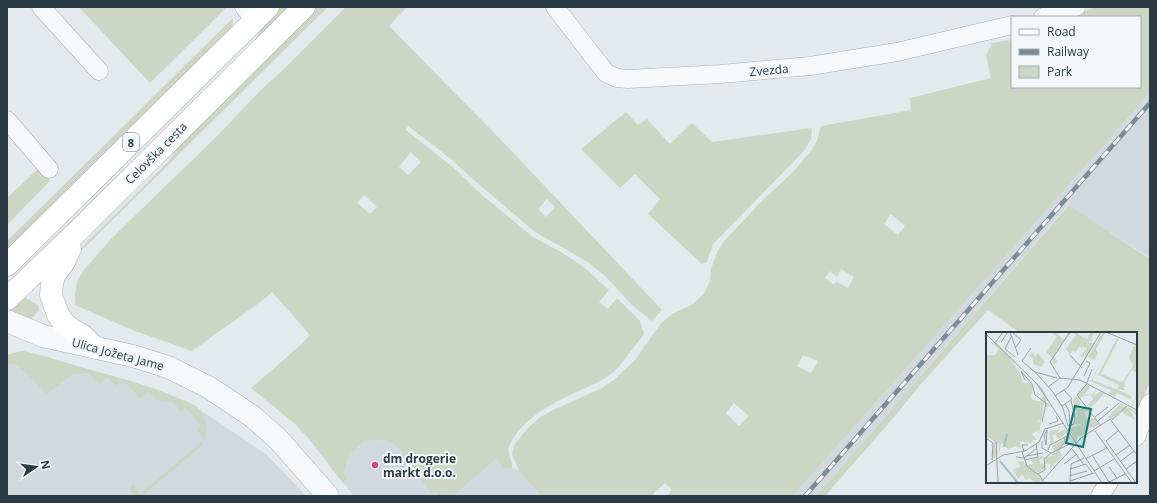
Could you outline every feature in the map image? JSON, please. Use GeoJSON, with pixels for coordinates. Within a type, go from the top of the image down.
{"type":"FeatureCollection","features":[{"type":"Feature","properties":{"kind":"main road","name":"Celovška cesta"},"geometry":{"type":"LineString","coordinates":[[7,299],[81,228],[304,7]]}},
{"type":"Feature","properties":{"kind":"main road","name":"Celovška cesta"},"geometry":{"type":"LineString","coordinates":[[7,264],[256,11]]}},
{"type":"Feature","properties":{"kind":"main road"},"geometry":{"type":"LineString","coordinates":[[81,228],[64,262],[55,274],[51,295],[58,314],[64,323],[72,330],[82,334],[94,347]]}},
{"type":"Feature","properties":{"kind":"street"},"geometry":{"type":"LineString","coordinates":[[41,7],[99,71]]}},
{"type":"Feature","properties":{"kind":"street","name":"Zvezda"},"geometry":{"type":"LineString","coordinates":[[555,7],[606,73],[617,78],[628,79],[721,74],[810,66],[897,52],[1011,24]]}},
{"type":"Feature","properties":{"kind":"street"},"geometry":{"type":"LineString","coordinates":[[1046,16],[1076,7]]}},
{"type":"Feature","properties":{"kind":"street"},"geometry":{"type":"LineString","coordinates":[[7,120],[49,169]]}},
{"type":"Feature","properties":{"kind":"street","name":"Ulica Jožeta Jame"},"geometry":{"type":"LineString","coordinates":[[7,321],[44,336],[133,356],[168,367],[213,390],[240,408],[279,440],[328,496]]}},
{"type":"Feature","properties":{"kind":"street"},"geometry":{"type":"LineString","coordinates":[[1137,435],[1150,403]]}},
{"type":"Feature","properties":{"kind":"street"},"geometry":{"type":"LineString","coordinates":[[1100,496],[1108,483]]}},
{"type":"Feature","properties":{"kind":"shaded area"},"geometry":{"type":"Polygon","coordinates":[[[1150,93],[1150,258],[1068,205],[816,496],[793,496],[1150,93]]]}},
{"type":"Feature","properties":{"kind":"shaded area"},"geometry":{"type":"Polygon","coordinates":[[[22,351],[127,380],[156,389],[190,403],[267,455],[306,496],[7,496],[7,355],[22,351]]]}},
{"type":"Feature","properties":{"kind":"shaded area","name":"dm drogerie markt d.o.o."},"geometry":{"type":"Polygon","coordinates":[[[391,440],[402,454],[401,456],[432,493],[435,492],[439,496],[354,496],[343,483],[348,478],[344,473],[349,455],[365,441],[391,440]]]}},
{"type":"Feature","properties":{"kind":"shaded area"},"geometry":{"type":"Polygon","coordinates":[[[496,459],[509,468],[519,471],[541,496],[453,496],[496,459]]]}},
{"type":"Feature","properties":{"kind":"green space"},"geometry":{"type":"Polygon","coordinates":[[[79,7],[227,7],[150,83],[79,7]]]}},
{"type":"Feature","properties":{"kind":"green space"},"geometry":{"type":"Polygon","coordinates":[[[279,7],[293,7],[21,275],[18,273],[252,44],[270,16],[279,7]]]}},
{"type":"Feature","properties":{"kind":"green space"},"geometry":{"type":"Polygon","coordinates":[[[315,7],[328,7],[81,251],[70,265],[72,257],[168,162],[177,149],[179,141],[315,7]]]}},
{"type":"Feature","properties":{"kind":"green space"},"geometry":{"type":"Polygon","coordinates":[[[346,7],[407,7],[389,26],[503,142],[662,310],[652,321],[632,305],[606,277],[588,262],[535,232],[451,159],[408,126],[406,130],[455,169],[482,195],[533,237],[561,252],[585,268],[609,290],[599,302],[608,309],[617,298],[640,321],[644,334],[611,374],[600,381],[550,405],[534,416],[520,429],[509,447],[512,468],[505,469],[496,459],[453,496],[439,496],[435,492],[432,494],[401,455],[402,453],[391,441],[388,442],[387,440],[365,441],[349,455],[344,473],[348,478],[343,483],[309,439],[295,424],[251,388],[303,343],[310,335],[272,292],[192,351],[135,331],[75,305],[77,282],[83,271],[111,239],[346,7]],[[411,152],[399,167],[408,175],[421,162],[411,152]],[[364,195],[357,203],[370,214],[377,207],[364,195]],[[547,199],[538,209],[546,217],[555,207],[547,199]]]}},
{"type":"Feature","properties":{"kind":"green space"},"geometry":{"type":"Polygon","coordinates":[[[1097,7],[1150,7],[1150,93],[793,496],[667,496],[672,490],[665,483],[653,494],[654,496],[541,496],[519,471],[512,454],[515,444],[527,429],[539,418],[602,388],[615,379],[636,359],[661,323],[672,314],[693,304],[704,294],[710,281],[711,269],[718,250],[725,240],[762,201],[793,172],[810,152],[817,141],[821,126],[911,110],[910,98],[991,78],[986,55],[992,43],[1011,40],[1011,88],[1141,88],[1141,16],[1069,16],[1097,7]],[[891,214],[884,224],[898,235],[905,226],[891,214]],[[841,269],[837,277],[830,271],[825,278],[833,284],[837,282],[848,288],[854,277],[841,269]],[[803,355],[797,366],[811,373],[818,361],[803,355]],[[734,403],[726,413],[739,426],[749,416],[734,403]]]}},
{"type":"Feature","properties":{"kind":"green space"},"geometry":{"type":"Polygon","coordinates":[[[233,18],[232,31],[7,253],[7,241],[233,18]]]}},
{"type":"Feature","properties":{"kind":"green space"},"geometry":{"type":"Polygon","coordinates":[[[626,112],[638,125],[647,119],[670,144],[692,123],[712,142],[812,128],[811,139],[804,151],[713,244],[707,262],[702,264],[648,214],[660,199],[635,174],[620,188],[581,149],[626,112]]]}},
{"type":"Feature","properties":{"kind":"green space"},"geometry":{"type":"Polygon","coordinates":[[[40,167],[50,181],[7,225],[7,198],[40,167]]]}},
{"type":"Feature","properties":{"kind":"green space"},"geometry":{"type":"Polygon","coordinates":[[[1069,205],[1150,259],[1150,382],[1137,412],[1137,332],[1019,332],[988,310],[920,385],[825,496],[816,496],[1069,205]]]}},
{"type":"Feature","properties":{"kind":"green space"},"geometry":{"type":"Polygon","coordinates":[[[24,297],[38,305],[39,310],[29,322],[9,312],[24,297]]]}},
{"type":"Feature","properties":{"kind":"green space"},"geometry":{"type":"Polygon","coordinates":[[[22,351],[132,382],[192,404],[201,411],[206,422],[206,433],[204,440],[197,430],[201,426],[185,407],[181,411],[173,402],[156,400],[149,392],[140,399],[127,384],[121,381],[115,386],[108,377],[99,384],[89,373],[73,374],[47,394],[17,365],[7,364],[7,355],[22,351]]]}},
{"type":"Feature","properties":{"kind":"green space"},"geometry":{"type":"Polygon","coordinates":[[[204,440],[199,448],[143,495],[134,495],[131,493],[130,489],[133,484],[140,494],[204,440]]]}},
{"type":"Feature","properties":{"kind":"railway"},"geometry":{"type":"LineString","coordinates":[[805,496],[1150,103]]}},
{"type":"Feature","properties":{"kind":"place","name":"dm drogerie markt d.o.o."},"geometry":{"type":"Point","coordinates":[375,465]}}]}
